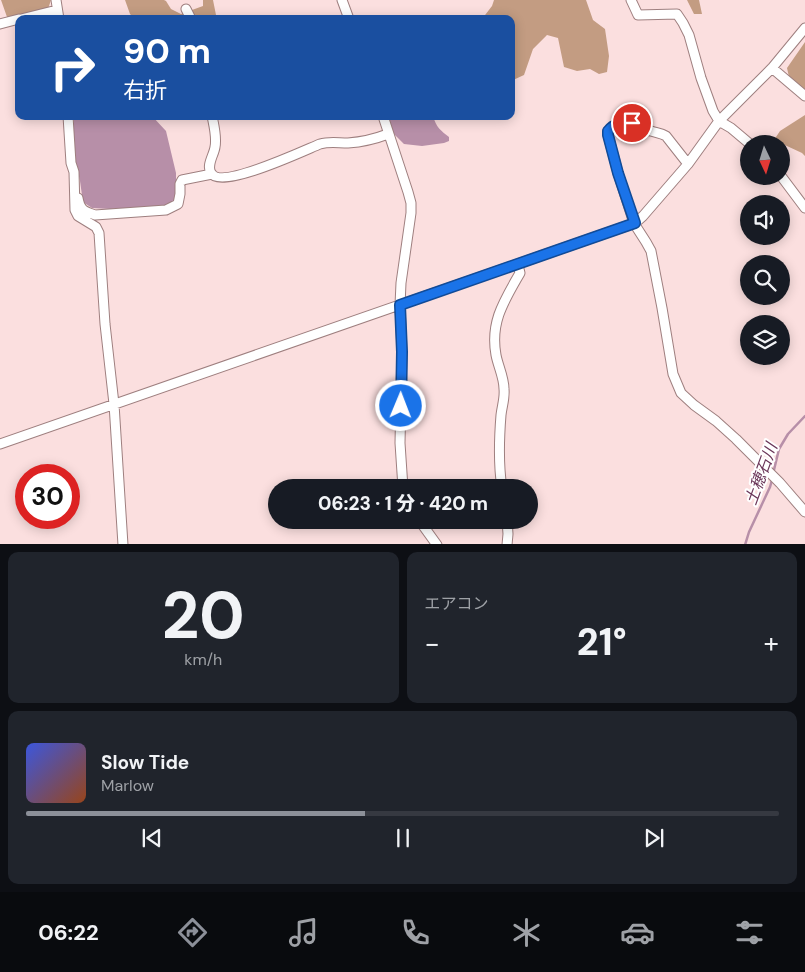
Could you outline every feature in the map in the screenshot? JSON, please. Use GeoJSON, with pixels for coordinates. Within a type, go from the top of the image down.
{"type":"FeatureCollection","features":[{"type":"Feature","properties":{"kind":"street"},"geometry":{"type":"LineString","coordinates":[[56,0],[58,15]]}},
{"type":"Feature","properties":{"kind":"street"},"geometry":{"type":"LineString","coordinates":[[342,0],[348,15]]}},
{"type":"Feature","properties":{"kind":"street"},"geometry":{"type":"LineString","coordinates":[[631,0],[638,15],[677,14],[689,35],[712,111],[718,121],[740,136]]}},
{"type":"Feature","properties":{"kind":"street"},"geometry":{"type":"LineString","coordinates":[[186,9],[189,15]]}},
{"type":"Feature","properties":{"kind":"street"},"geometry":{"type":"LineString","coordinates":[[0,24],[15,20]]}},
{"type":"Feature","properties":{"kind":"street"},"geometry":{"type":"LineString","coordinates":[[0,444],[635,223],[688,164],[718,121],[772,68],[805,28]]}},
{"type":"Feature","properties":{"kind":"street"},"geometry":{"type":"LineString","coordinates":[[772,68],[805,96]]}},
{"type":"Feature","properties":{"kind":"street"},"geometry":{"type":"LineString","coordinates":[[68,120],[71,163],[74,172],[75,210],[78,216],[96,227],[99,233],[105,324],[114,404],[122,544]]}},
{"type":"Feature","properties":{"kind":"street"},"geometry":{"type":"LineString","coordinates":[[212,174],[210,161],[216,146],[213,120]]}},
{"type":"Feature","properties":{"kind":"street"},"geometry":{"type":"LineString","coordinates":[[383,120],[411,203],[400,305],[402,352],[400,443],[402,479]]}},
{"type":"Feature","properties":{"kind":"street"},"geometry":{"type":"LineString","coordinates":[[688,164],[662,133],[650,131],[636,123],[621,123],[612,126],[608,131],[618,173],[635,223],[651,251],[674,374],[681,393],[736,439],[805,512]]}},
{"type":"Feature","properties":{"kind":"street"},"geometry":{"type":"LineString","coordinates":[[74,194],[78,197],[79,206],[84,211],[95,215],[166,210],[178,204],[182,180],[212,174],[220,177],[237,175],[259,170],[320,144],[328,142],[356,142],[375,139],[388,134]]}},
{"type":"Feature","properties":{"kind":"street"},"geometry":{"type":"LineString","coordinates":[[788,185],[805,208]]}},
{"type":"Feature","properties":{"kind":"street"},"geometry":{"type":"LineString","coordinates":[[500,479],[498,452],[504,390],[496,355],[495,330],[506,297],[520,273],[518,265]]}},
{"type":"Feature","properties":{"kind":"street"},"geometry":{"type":"LineString","coordinates":[[425,529],[436,544]]}},
{"type":"Feature","properties":{"kind":"street"},"geometry":{"type":"LineString","coordinates":[[507,544],[508,529]]}},
{"type":"Feature","properties":{"kind":"shaded area"},"geometry":{"type":"Polygon","coordinates":[[[1,0],[51,0],[48,9],[7,17],[1,0]]]}},
{"type":"Feature","properties":{"kind":"shaded area"},"geometry":{"type":"Polygon","coordinates":[[[125,0],[164,0],[171,9],[181,14],[203,6],[203,0],[213,0],[216,15],[131,15],[125,0]]]}},
{"type":"Feature","properties":{"kind":"shaded area"},"geometry":{"type":"Polygon","coordinates":[[[494,0],[586,0],[593,20],[605,29],[609,56],[607,72],[599,74],[590,69],[577,71],[564,67],[558,38],[547,35],[533,49],[524,75],[515,79],[515,15],[485,15],[494,0]]]}},
{"type":"Feature","properties":{"kind":"shaded area"},"geometry":{"type":"Polygon","coordinates":[[[687,0],[699,0],[702,14],[694,14],[687,0]]]}},
{"type":"Feature","properties":{"kind":"shaded area"},"geometry":{"type":"Polygon","coordinates":[[[805,42],[805,91],[789,77],[787,68],[805,42]]]}},
{"type":"Feature","properties":{"kind":"shaded area"},"geometry":{"type":"Polygon","coordinates":[[[805,115],[805,156],[790,147],[790,135],[777,135],[780,131],[805,115]]]}},
{"type":"Feature","properties":{"kind":"shaded area"},"geometry":{"type":"Polygon","coordinates":[[[74,120],[156,120],[166,131],[176,173],[174,201],[167,206],[92,208],[83,202],[73,149],[74,120]]]}},
{"type":"Feature","properties":{"kind":"shaded area"},"geometry":{"type":"Polygon","coordinates":[[[388,120],[435,120],[439,128],[449,137],[449,141],[422,146],[404,144],[393,133],[388,120]]]}},
{"type":"Feature","properties":{"kind":"waterway","name":"土穂石川"},"geometry":{"type":"LineString","coordinates":[[773,474],[779,449],[788,434],[805,416]]}},
{"type":"Feature","properties":{"kind":"waterway","name":"土穂石川"},"geometry":{"type":"LineString","coordinates":[[745,544],[772,480]]}},
{"type":"Feature","properties":{"kind":"route"},"geometry":{"type":"LineString","coordinates":[[401,406],[402,352],[400,305],[635,223],[629,209],[608,135],[608,131],[612,126],[621,123],[632,123]]}}]}
